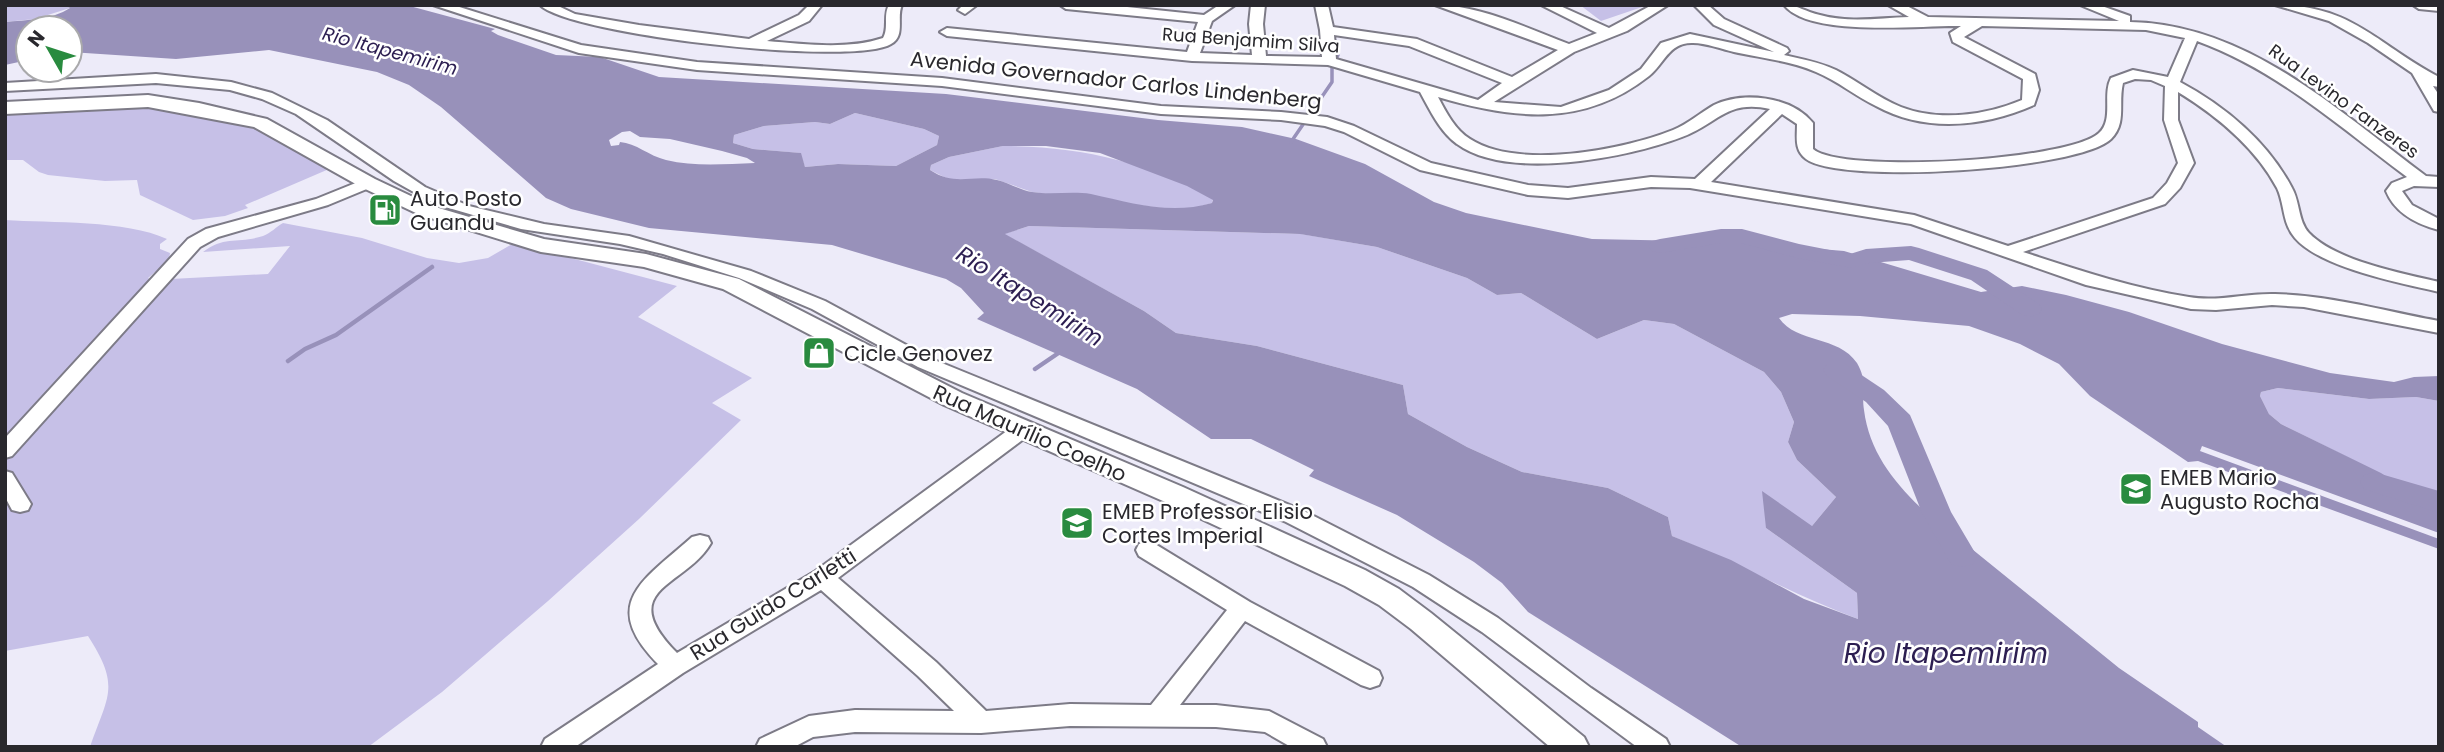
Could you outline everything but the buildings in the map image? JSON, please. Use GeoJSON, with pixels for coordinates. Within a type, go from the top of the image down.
{"type":"FeatureCollection","features":[{"type":"Feature","properties":{"kind":"main road","name":"Rua Maurílio Coelho"},"geometry":{"type":"LineString","coordinates":[[5,108],[148,102],[199,109],[260,123],[368,183],[425,210],[529,242],[602,256],[646,261],[731,284],[916,370],[1022,430],[1355,578],[1389,597],[1573,747]]}},
{"type":"Feature","properties":{"kind":"street","name":"Avenida Governador Carlos Lindenberg"},"geometry":{"type":"LineString","coordinates":[[439,5],[579,50],[697,66],[942,82],[1161,110],[1281,116],[1327,122],[1426,167],[1548,192],[1568,193],[1651,182],[1699,184],[1914,220],[2092,281],[2191,303],[2216,304],[2272,299],[2304,301],[2439,327]]}},
{"type":"Feature","properties":{"kind":"street"},"geometry":{"type":"LineString","coordinates":[[546,5],[573,18],[725,41],[814,49],[870,49],[888,41],[893,33],[893,10],[897,5]]}},
{"type":"Feature","properties":{"kind":"street"},"geometry":{"type":"LineString","coordinates":[[754,42],[804,18],[816,5]]}},
{"type":"Feature","properties":{"kind":"street","name":"Rua Benjamim Silva"},"geometry":{"type":"LineString","coordinates":[[1066,5],[1138,8],[1206,19]]}},
{"type":"Feature","properties":{"kind":"street"},"geometry":{"type":"LineString","coordinates":[[1192,57],[1206,19],[1229,5]]}},
{"type":"Feature","properties":{"kind":"street"},"geometry":{"type":"LineString","coordinates":[[1258,5],[1256,24],[1259,61]]}},
{"type":"Feature","properties":{"kind":"street"},"geometry":{"type":"LineString","coordinates":[[1321,5],[1327,30],[1329,61]]}},
{"type":"Feature","properties":{"kind":"street"},"geometry":{"type":"LineString","coordinates":[[1441,5],[1505,24],[1569,49]]}},
{"type":"Feature","properties":{"kind":"street"},"geometry":{"type":"LineString","coordinates":[[1547,5],[1606,32]]}},
{"type":"Feature","properties":{"kind":"street"},"geometry":{"type":"LineString","coordinates":[[1480,105],[1569,49],[1606,32],[1622,28],[1662,5]]}},
{"type":"Feature","properties":{"kind":"street"},"geometry":{"type":"LineString","coordinates":[[1700,5],[1719,22],[1832,72],[1885,106],[1905,114],[1954,119],[2012,110],[2029,102],[2032,90],[2030,78],[1958,39],[1956,33],[1980,22]]}},
{"type":"Feature","properties":{"kind":"street","name":"Rua Levino Fanzeres"},"geometry":{"type":"LineString","coordinates":[[1790,5],[1795,10],[1832,22],[1928,21],[2146,26],[2193,35],[2237,51],[2279,74],[2421,180]]}},
{"type":"Feature","properties":{"kind":"street"},"geometry":{"type":"LineString","coordinates":[[1894,5],[1928,21]]}},
{"type":"Feature","properties":{"kind":"street"},"geometry":{"type":"LineString","coordinates":[[2086,5],[2146,26]]}},
{"type":"Feature","properties":{"kind":"street"},"geometry":{"type":"LineString","coordinates":[[2281,5],[2322,15],[2348,25],[2439,83]]}},
{"type":"Feature","properties":{"kind":"street"},"geometry":{"type":"LineString","coordinates":[[2419,5],[2439,7]]}},
{"type":"Feature","properties":{"kind":"street"},"geometry":{"type":"LineString","coordinates":[[1327,30],[1412,42],[1513,82]]}},
{"type":"Feature","properties":{"kind":"street","name":"Rua Benjamim Silva"},"geometry":{"type":"LineString","coordinates":[[947,32],[1192,57],[1329,61],[1480,105],[1534,111],[1562,111],[1614,93],[1646,72],[1666,46],[1690,38],[1812,65]]}},
{"type":"Feature","properties":{"kind":"street"},"geometry":{"type":"LineString","coordinates":[[2010,251],[2159,201],[2174,184],[2186,163],[2171,121],[2169,103],[2172,82],[2193,35]]}},
{"type":"Feature","properties":{"kind":"street"},"geometry":{"type":"LineString","coordinates":[[697,66],[725,41]]}},
{"type":"Feature","properties":{"kind":"street"},"geometry":{"type":"LineString","coordinates":[[2418,72],[2439,70]]}},
{"type":"Feature","properties":{"kind":"street"},"geometry":{"type":"LineString","coordinates":[[2418,72],[2439,108]]}},
{"type":"Feature","properties":{"kind":"street"},"geometry":{"type":"LineString","coordinates":[[1424,87],[1463,142],[1495,154],[1523,159],[1558,159],[1651,143],[1682,132],[1707,114],[1733,103],[1754,102],[1780,108],[1798,116],[1805,123],[1805,149],[1818,159],[1833,163],[1946,165],[2067,153],[2093,145],[2113,128],[2116,112],[2114,88],[2121,77],[2138,74],[2172,82],[2211,107],[2247,138],[2269,162],[2287,192],[2293,226],[2306,239],[2354,262],[2439,287]]}},
{"type":"Feature","properties":{"kind":"street"},"geometry":{"type":"LineString","coordinates":[[5,87],[85,80],[180,80],[245,90],[301,111],[357,146],[384,168],[426,193],[461,209],[552,230],[627,241],[700,259],[802,296],[888,340],[916,370],[1229,488],[1294,516],[1421,581],[1490,625],[1641,738],[1657,747]]}},
{"type":"Feature","properties":{"kind":"street"},"geometry":{"type":"LineString","coordinates":[[1699,184],[1780,108]]}},
{"type":"Feature","properties":{"kind":"street"},"geometry":{"type":"LineString","coordinates":[[2439,182],[2421,180],[2398,185],[2393,191],[2396,199],[2418,217],[2439,225]]}},
{"type":"Feature","properties":{"kind":"street"},"geometry":{"type":"LineString","coordinates":[[5,451],[201,237],[322,202],[368,183]]}},
{"type":"Feature","properties":{"kind":"street","name":"Rua Guido Carletti"},"geometry":{"type":"LineString","coordinates":[[554,747],[674,666],[822,578],[1022,430]]}},
{"type":"Feature","properties":{"kind":"street"},"geometry":{"type":"LineString","coordinates":[[5,478],[20,504]]}},
{"type":"Feature","properties":{"kind":"street"},"geometry":{"type":"LineString","coordinates":[[1207,510],[1229,488]]}},
{"type":"Feature","properties":{"kind":"street"},"geometry":{"type":"LineString","coordinates":[[674,666],[644,632],[639,615],[641,599],[700,543]]}},
{"type":"Feature","properties":{"kind":"street"},"geometry":{"type":"LineString","coordinates":[[1147,550],[1242,608],[1370,678]]}},
{"type":"Feature","properties":{"kind":"street"},"geometry":{"type":"LineString","coordinates":[[822,578],[927,669],[981,722]]}},
{"type":"Feature","properties":{"kind":"street"},"geometry":{"type":"LineString","coordinates":[[1157,716],[1242,608]]}},
{"type":"Feature","properties":{"kind":"street"},"geometry":{"type":"LineString","coordinates":[[769,747],[809,727],[855,722],[981,722],[1070,715],[1216,716],[1269,722],[1314,747]]}},
{"type":"Feature","properties":{"kind":"shaded area"},"geometry":{"type":"Polygon","coordinates":[[[5,5],[64,5],[70,8],[51,14],[14,14],[14,21],[5,22],[5,5]]]}},
{"type":"Feature","properties":{"kind":"shaded area"},"geometry":{"type":"Polygon","coordinates":[[[1580,5],[1648,5],[1601,21],[1580,5]]]}},
{"type":"Feature","properties":{"kind":"shaded area"},"geometry":{"type":"Polygon","coordinates":[[[150,105],[224,120],[264,132],[329,169],[245,205],[248,208],[225,216],[193,220],[140,195],[137,180],[105,181],[48,175],[23,160],[5,160],[5,111],[150,105]]]}},
{"type":"Feature","properties":{"kind":"shaded area"},"geometry":{"type":"Polygon","coordinates":[[[855,113],[924,129],[939,136],[937,145],[896,166],[838,164],[805,167],[800,153],[753,149],[733,143],[734,135],[764,126],[815,122],[830,124],[855,113]]]}},
{"type":"Feature","properties":{"kind":"shaded area"},"geometry":{"type":"Polygon","coordinates":[[[1003,146],[1058,149],[1111,158],[1188,186],[1213,199],[1212,203],[1194,208],[1170,209],[1032,192],[995,179],[950,180],[930,170],[931,165],[949,157],[1003,146]]]}},
{"type":"Feature","properties":{"kind":"shaded area"},"geometry":{"type":"Polygon","coordinates":[[[5,220],[110,225],[167,239],[160,244],[160,249],[170,253],[169,260],[148,278],[152,280],[268,274],[290,246],[203,252],[218,243],[263,236],[283,223],[362,238],[427,258],[459,263],[488,258],[514,243],[677,286],[638,317],[752,378],[712,403],[741,420],[639,519],[442,692],[368,747],[90,747],[106,702],[108,680],[105,668],[88,636],[5,651],[5,220]]]}},
{"type":"Feature","properties":{"kind":"shaded area"},"geometry":{"type":"Polygon","coordinates":[[[1029,226],[1301,234],[1377,247],[1467,278],[1497,295],[1521,293],[1597,339],[1644,320],[1674,324],[1764,372],[1781,392],[1794,422],[1788,442],[1797,460],[1836,497],[1812,526],[1766,528],[1857,593],[1858,619],[1672,536],[1668,517],[1608,488],[1522,472],[1467,447],[1408,414],[1403,385],[1257,346],[1176,333],[1144,311],[1004,234],[1029,226]]]}},
{"type":"Feature","properties":{"kind":"shaded area"},"geometry":{"type":"Polygon","coordinates":[[[2278,388],[2369,399],[2416,397],[2439,401],[2439,501],[2411,493],[2381,474],[2281,424],[2269,414],[2260,396],[2261,392],[2278,388]]]}},
{"type":"Feature","properties":{"kind":"water","name":"Rio Itapemirim"},"geometry":{"type":"Polygon","coordinates":[[[64,5],[406,5],[495,29],[491,31],[556,55],[600,57],[659,77],[946,94],[1158,120],[1242,127],[1296,139],[1365,164],[1434,202],[1466,213],[1592,239],[1737,242],[1844,251],[1981,292],[2022,286],[2066,295],[2129,312],[2222,344],[2330,373],[2394,382],[2414,377],[2439,376],[2439,401],[2416,397],[2369,399],[2278,388],[2261,392],[2260,396],[2269,414],[2281,424],[2381,473],[2411,493],[2439,501],[2439,533],[2202,446],[2200,451],[2439,539],[2439,549],[2198,461],[2188,462],[2090,396],[2059,364],[2020,344],[1969,326],[1860,316],[1792,314],[1779,318],[1796,332],[1839,348],[1857,363],[1863,381],[1863,403],[1871,438],[1891,475],[1920,507],[2119,668],[2198,722],[2198,727],[2227,747],[1742,747],[1528,612],[1502,583],[1474,562],[1397,515],[1309,476],[1314,470],[1251,439],[1211,439],[1137,389],[977,319],[984,313],[961,288],[946,279],[832,245],[649,228],[571,209],[546,198],[441,107],[409,85],[377,72],[269,50],[176,59],[84,53],[84,14],[57,14],[70,8],[64,5]],[[855,113],[830,124],[815,122],[764,126],[734,135],[733,143],[753,149],[801,153],[805,167],[838,164],[896,166],[937,145],[939,136],[924,129],[855,113]],[[630,131],[622,132],[609,140],[611,146],[619,145],[620,142],[626,143],[660,158],[688,164],[755,163],[722,151],[670,139],[640,137],[630,131]],[[1003,146],[949,157],[931,165],[930,170],[948,178],[997,180],[1032,192],[1091,194],[1166,208],[1196,206],[1212,203],[1213,200],[1187,186],[1100,153],[1046,146],[1003,146]],[[1029,226],[1005,234],[1144,311],[1176,333],[1257,346],[1403,385],[1408,414],[1467,447],[1522,472],[1608,488],[1668,517],[1672,536],[1731,560],[1804,599],[1858,619],[1857,593],[1766,528],[1762,491],[1812,526],[1836,497],[1797,460],[1788,442],[1794,422],[1781,392],[1764,372],[1674,324],[1644,320],[1597,339],[1521,293],[1497,295],[1467,278],[1377,247],[1300,234],[1029,226]]]}},
{"type":"Feature","properties":{"kind":"water","name":"Rio Itapemirim"},"geometry":{"type":"Polygon","coordinates":[[[14,21],[14,63],[5,65],[5,22],[14,21]]]}},
{"type":"Feature","properties":{"kind":"waterway"},"geometry":{"type":"LineString","coordinates":[[1291,142],[1332,82],[1332,67],[1338,55],[1333,33]]}},
{"type":"Feature","properties":{"kind":"waterway","name":"Rio Itapemirim"},"geometry":{"type":"LineString","coordinates":[[1660,246],[1721,236],[1742,236],[1797,251],[1852,261],[1866,256],[1911,253],[1979,275],[2030,309]]}},
{"type":"Feature","properties":{"kind":"waterway"},"geometry":{"type":"LineString","coordinates":[[288,361],[305,349],[336,335],[432,267]]}},
{"type":"Feature","properties":{"kind":"waterway"},"geometry":{"type":"LineString","coordinates":[[1035,369],[1060,352]]}},
{"type":"Feature","properties":{"kind":"waterway","name":"Rio Itapemirim"},"geometry":{"type":"LineString","coordinates":[[1836,370],[1875,396],[1900,422],[1937,513],[1962,556]]}},
{"type":"Feature","properties":{"kind":"waterway","name":"Rio Itapemirim"},"geometry":{"type":"LineString","coordinates":[[2374,482],[2439,502]]}},
{"type":"Feature","properties":{"kind":"place","name":"Auto Posto Guandu"},"geometry":{"type":"Point","coordinates":[385,210]}},
{"type":"Feature","properties":{"kind":"place","name":"Cicle Genovez"},"geometry":{"type":"Point","coordinates":[819,353]}},
{"type":"Feature","properties":{"kind":"place","name":"EMEB Mario Augusto Rocha"},"geometry":{"type":"Point","coordinates":[2136,489]}},
{"type":"Feature","properties":{"kind":"place","name":"EMEB Professor Elisio Cortes Imperial"},"geometry":{"type":"Point","coordinates":[1077,523]}}]}
